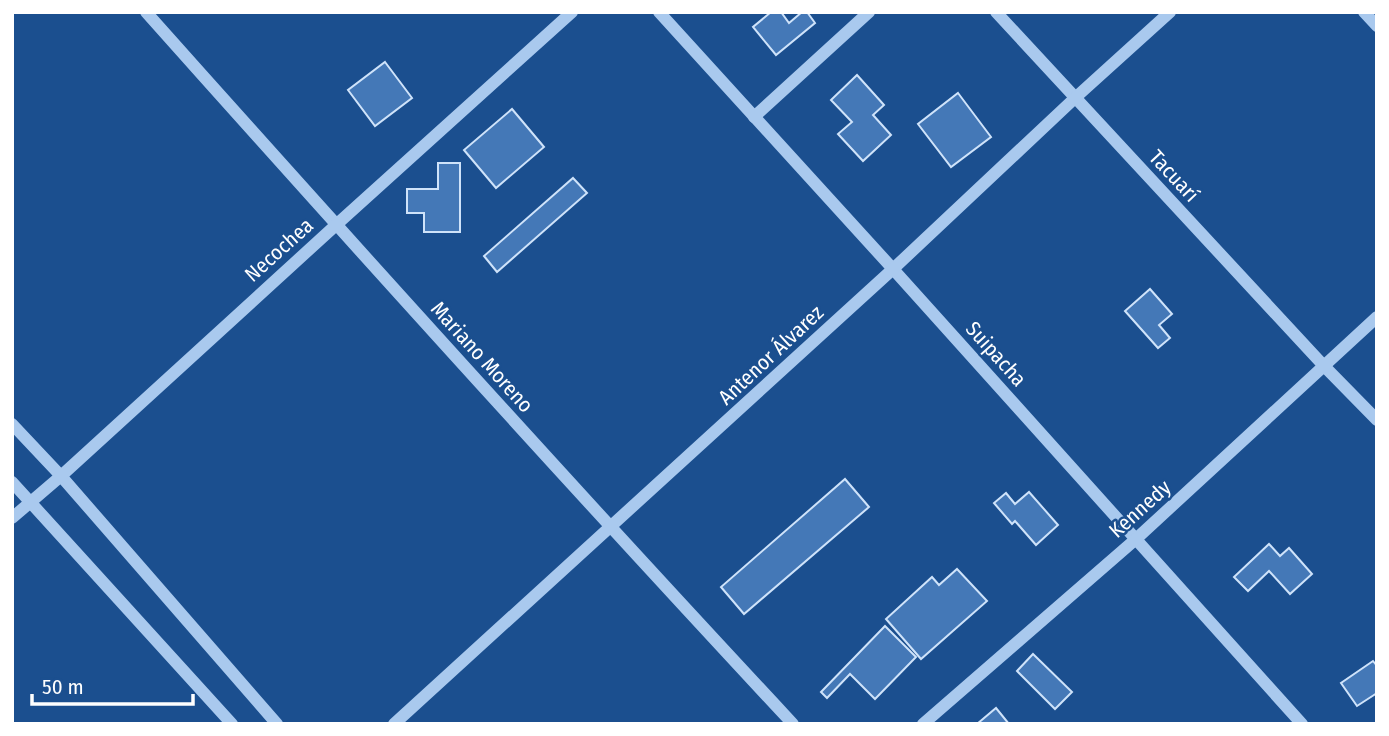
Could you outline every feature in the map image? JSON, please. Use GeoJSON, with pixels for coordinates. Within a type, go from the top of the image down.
{"type":"FeatureCollection","features":[{"type":"Feature","properties":{"kind":"street","name":"Mariano Moreno"},"geometry":{"type":"LineString","coordinates":[[146,12],[611,528],[793,724]]}},
{"type":"Feature","properties":{"kind":"street","name":"Necochea"},"geometry":{"type":"LineString","coordinates":[[12,517],[61,477],[572,12]]}},
{"type":"Feature","properties":{"kind":"street","name":"Suipacha"},"geometry":{"type":"LineString","coordinates":[[659,12],[1302,724]]}},
{"type":"Feature","properties":{"kind":"street"},"geometry":{"type":"LineString","coordinates":[[754,117],[869,12]]}},
{"type":"Feature","properties":{"kind":"street","name":"Tacuarí"},"geometry":{"type":"LineString","coordinates":[[996,12],[1377,420]]}},
{"type":"Feature","properties":{"kind":"street","name":"Antenor Álvarez"},"geometry":{"type":"LineString","coordinates":[[394,724],[611,528],[1170,12]]}},
{"type":"Feature","properties":{"kind":"street"},"geometry":{"type":"LineString","coordinates":[[1364,12],[1377,26]]}},
{"type":"Feature","properties":{"kind":"street","name":"Kennedy"},"geometry":{"type":"LineString","coordinates":[[923,724],[1136,539],[1377,317]]}},
{"type":"Feature","properties":{"kind":"street"},"geometry":{"type":"LineString","coordinates":[[12,424],[277,724]]}},
{"type":"Feature","properties":{"kind":"street"},"geometry":{"type":"LineString","coordinates":[[12,482],[232,724]]}},
{"type":"Feature","properties":{"kind":"building"},"geometry":{"type":"Polygon","coordinates":[[[771,12],[781,12],[789,23],[802,12],[807,12],[815,23],[776,55],[753,27],[771,12]]]}},
{"type":"Feature","properties":{"kind":"building"},"geometry":{"type":"Polygon","coordinates":[[[385,62],[412,98],[375,126],[348,90],[385,62]]]}},
{"type":"Feature","properties":{"kind":"building"},"geometry":{"type":"Polygon","coordinates":[[[857,75],[884,105],[873,115],[891,135],[863,161],[838,134],[852,122],[831,100],[857,75]]]}},
{"type":"Feature","properties":{"kind":"building"},"geometry":{"type":"Polygon","coordinates":[[[958,93],[991,137],[951,167],[918,124],[958,93]]]}},
{"type":"Feature","properties":{"kind":"building"},"geometry":{"type":"Polygon","coordinates":[[[512,109],[544,147],[496,188],[464,150],[512,109]]]}},
{"type":"Feature","properties":{"kind":"building"},"geometry":{"type":"Polygon","coordinates":[[[438,163],[460,163],[460,232],[424,232],[424,213],[407,213],[407,189],[438,189],[438,163]]]}},
{"type":"Feature","properties":{"kind":"building"},"geometry":{"type":"Polygon","coordinates":[[[573,178],[587,193],[497,272],[484,256],[573,178]]]}},
{"type":"Feature","properties":{"kind":"building"},"geometry":{"type":"Polygon","coordinates":[[[1150,289],[1172,314],[1159,325],[1170,338],[1158,348],[1125,311],[1150,289]]]}},
{"type":"Feature","properties":{"kind":"building"},"geometry":{"type":"Polygon","coordinates":[[[845,479],[869,507],[744,614],[721,587],[845,479]]]}},
{"type":"Feature","properties":{"kind":"building"},"geometry":{"type":"Polygon","coordinates":[[[1029,492],[1058,525],[1036,545],[1015,521],[1012,524],[994,503],[1006,493],[1015,504],[1029,492]]]}},
{"type":"Feature","properties":{"kind":"building"},"geometry":{"type":"Polygon","coordinates":[[[1269,544],[1280,556],[1289,548],[1312,574],[1290,594],[1269,571],[1248,591],[1234,577],[1269,544]]]}},
{"type":"Feature","properties":{"kind":"building"},"geometry":{"type":"Polygon","coordinates":[[[957,569],[987,601],[921,659],[886,619],[932,577],[939,585],[957,569]]]}},
{"type":"Feature","properties":{"kind":"building"},"geometry":{"type":"Polygon","coordinates":[[[885,626],[916,657],[875,699],[850,674],[827,698],[821,692],[885,626]]]}},
{"type":"Feature","properties":{"kind":"building"},"geometry":{"type":"Polygon","coordinates":[[[1033,654],[1072,692],[1055,709],[1017,671],[1033,654]]]}},
{"type":"Feature","properties":{"kind":"building"},"geometry":{"type":"Polygon","coordinates":[[[1373,661],[1377,666],[1377,693],[1357,706],[1341,683],[1373,661]]]}},
{"type":"Feature","properties":{"kind":"building"},"geometry":{"type":"Polygon","coordinates":[[[996,708],[1009,724],[977,724],[996,708]]]}}]}
